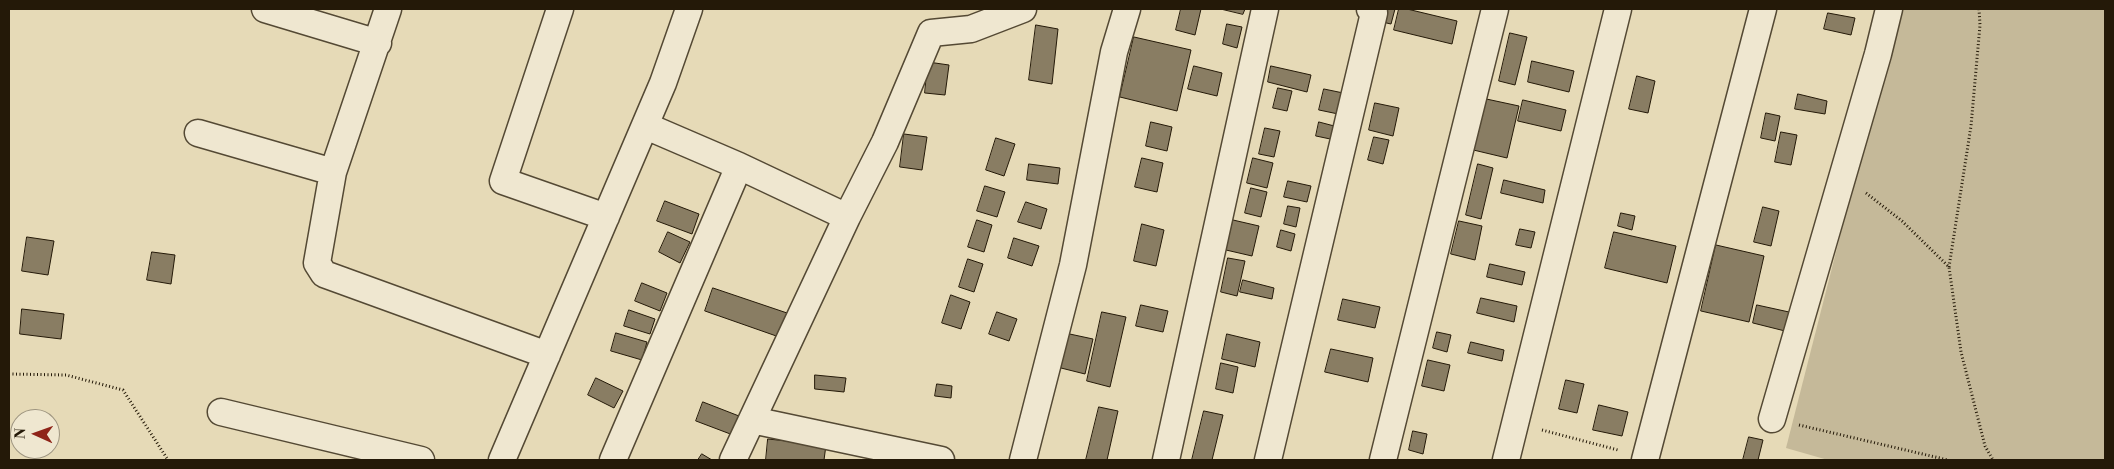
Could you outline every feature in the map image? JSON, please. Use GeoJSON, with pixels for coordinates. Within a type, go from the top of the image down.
{"type":"FeatureCollection","features":[{"type":"Feature","properties":{"kind":"street"},"geometry":{"type":"LineString","coordinates":[[265,9],[378,43]]}},
{"type":"Feature","properties":{"kind":"street"},"geometry":{"type":"LineString","coordinates":[[388,9],[333,172],[318,263],[324,274],[547,355]]}},
{"type":"Feature","properties":{"kind":"street"},"geometry":{"type":"LineString","coordinates":[[560,9],[503,182],[606,217]]}},
{"type":"Feature","properties":{"kind":"street"},"geometry":{"type":"LineString","coordinates":[[502,460],[646,126],[689,9]]}},
{"type":"Feature","properties":{"kind":"street"},"geometry":{"type":"LineString","coordinates":[[733,460],[847,218],[885,142],[931,33],[971,29],[1023,9]]}},
{"type":"Feature","properties":{"kind":"street"},"geometry":{"type":"LineString","coordinates":[[1023,460],[1073,265],[1114,52],[1127,9]]}},
{"type":"Feature","properties":{"kind":"street"},"geometry":{"type":"LineString","coordinates":[[1166,460],[1265,9]]}},
{"type":"Feature","properties":{"kind":"street"},"geometry":{"type":"LineString","coordinates":[[1383,460],[1495,9]]}},
{"type":"Feature","properties":{"kind":"street"},"geometry":{"type":"LineString","coordinates":[[1506,460],[1618,9]]}},
{"type":"Feature","properties":{"kind":"street"},"geometry":{"type":"LineString","coordinates":[[1645,458],[1763,9]]}},
{"type":"Feature","properties":{"kind":"street"},"geometry":{"type":"LineString","coordinates":[[1772,419],[1846,167],[1889,9]]}},
{"type":"Feature","properties":{"kind":"street"},"geometry":{"type":"LineString","coordinates":[[1268,460],[1373,10]]}},
{"type":"Feature","properties":{"kind":"street"},"geometry":{"type":"LineString","coordinates":[[646,126],[739,166],[847,218]]}},
{"type":"Feature","properties":{"kind":"street"},"geometry":{"type":"LineString","coordinates":[[198,133],[333,172]]}},
{"type":"Feature","properties":{"kind":"street"},"geometry":{"type":"LineString","coordinates":[[613,460],[739,166]]}},
{"type":"Feature","properties":{"kind":"street"},"geometry":{"type":"LineString","coordinates":[[221,412],[421,460]]}},
{"type":"Feature","properties":{"kind":"street"},"geometry":{"type":"LineString","coordinates":[[752,420],[941,460]]}},
{"type":"Feature","properties":{"kind":"path"},"geometry":{"type":"LineString","coordinates":[[1979,9],[1980,25],[1971,126],[1949,267],[1960,352],[1985,446],[1993,460]]}},
{"type":"Feature","properties":{"kind":"path"},"geometry":{"type":"LineString","coordinates":[[1846,167],[1865,192],[1902,221],[1949,267]]}},
{"type":"Feature","properties":{"kind":"path"},"geometry":{"type":"LineString","coordinates":[[9,374],[66,375],[123,390],[168,460]]}},
{"type":"Feature","properties":{"kind":"path"},"geometry":{"type":"LineString","coordinates":[[1772,419],[1948,460]]}},
{"type":"Feature","properties":{"kind":"path"},"geometry":{"type":"LineString","coordinates":[[1515,424],[1645,458]]}},
{"type":"Feature","properties":{"kind":"shaded area"},"geometry":{"type":"Polygon","coordinates":[[[1898,9],[2105,9],[2105,460],[1828,460],[1786,448],[1898,9]]]}},
{"type":"Feature","properties":{"kind":"building"},"geometry":{"type":"Polygon","coordinates":[[[1181,9],[1201,9],[1195,35],[1176,30],[1181,9]]]}},
{"type":"Feature","properties":{"kind":"building"},"geometry":{"type":"Polygon","coordinates":[[[1221,9],[1245,9],[1243,14],[1221,9]]]}},
{"type":"Feature","properties":{"kind":"building"},"geometry":{"type":"Polygon","coordinates":[[[1381,9],[1395,9],[1391,24],[1378,21],[1381,9]]]}},
{"type":"Feature","properties":{"kind":"building"},"geometry":{"type":"Polygon","coordinates":[[[1399,9],[1407,9],[1457,21],[1452,44],[1394,30],[1399,9]]]}},
{"type":"Feature","properties":{"kind":"building"},"geometry":{"type":"Polygon","coordinates":[[[1828,13],[1855,18],[1851,35],[1824,29],[1828,13]]]}},
{"type":"Feature","properties":{"kind":"building"},"geometry":{"type":"Polygon","coordinates":[[[1227,24],[1242,27],[1237,48],[1223,44],[1227,24]]]}},
{"type":"Feature","properties":{"kind":"building"},"geometry":{"type":"Polygon","coordinates":[[[1036,25],[1058,29],[1052,84],[1029,80],[1036,25]]]}},
{"type":"Feature","properties":{"kind":"building"},"geometry":{"type":"Polygon","coordinates":[[[1510,33],[1527,37],[1515,85],[1499,81],[1510,33]]]}},
{"type":"Feature","properties":{"kind":"building"},"geometry":{"type":"Polygon","coordinates":[[[1134,37],[1191,50],[1177,111],[1120,97],[1134,37]]]}},
{"type":"Feature","properties":{"kind":"building"},"geometry":{"type":"Polygon","coordinates":[[[1532,61],[1574,71],[1569,92],[1528,82],[1532,61]]]}},
{"type":"Feature","properties":{"kind":"building"},"geometry":{"type":"Polygon","coordinates":[[[928,62],[949,65],[945,95],[925,93],[928,62]]]}},
{"type":"Feature","properties":{"kind":"building"},"geometry":{"type":"Polygon","coordinates":[[[1194,66],[1222,73],[1217,96],[1188,89],[1194,66]]]}},
{"type":"Feature","properties":{"kind":"building"},"geometry":{"type":"Polygon","coordinates":[[[1271,66],[1311,75],[1307,92],[1268,82],[1271,66]]]}},
{"type":"Feature","properties":{"kind":"building"},"geometry":{"type":"Polygon","coordinates":[[[1637,76],[1655,81],[1648,113],[1629,109],[1637,76]]]}},
{"type":"Feature","properties":{"kind":"building"},"geometry":{"type":"Polygon","coordinates":[[[1278,88],[1292,91],[1287,111],[1273,108],[1278,88]]]}},
{"type":"Feature","properties":{"kind":"building"},"geometry":{"type":"Polygon","coordinates":[[[1324,89],[1348,94],[1343,115],[1319,110],[1324,89]]]}},
{"type":"Feature","properties":{"kind":"building"},"geometry":{"type":"Polygon","coordinates":[[[1798,94],[1827,101],[1825,114],[1795,109],[1798,94]]]}},
{"type":"Feature","properties":{"kind":"building"},"geometry":{"type":"Polygon","coordinates":[[[1477,97],[1519,106],[1507,158],[1465,148],[1477,97]]]}},
{"type":"Feature","properties":{"kind":"building"},"geometry":{"type":"Polygon","coordinates":[[[1523,100],[1566,110],[1561,131],[1518,121],[1523,100]]]}},
{"type":"Feature","properties":{"kind":"building"},"geometry":{"type":"Polygon","coordinates":[[[1375,103],[1399,108],[1393,136],[1369,130],[1375,103]]]}},
{"type":"Feature","properties":{"kind":"building"},"geometry":{"type":"Polygon","coordinates":[[[1766,113],[1780,116],[1775,141],[1761,138],[1766,113]]]}},
{"type":"Feature","properties":{"kind":"building"},"geometry":{"type":"Polygon","coordinates":[[[1151,122],[1172,127],[1167,151],[1146,146],[1151,122]]]}},
{"type":"Feature","properties":{"kind":"building"},"geometry":{"type":"Polygon","coordinates":[[[1319,122],[1338,127],[1335,140],[1316,136],[1319,122]]]}},
{"type":"Feature","properties":{"kind":"building"},"geometry":{"type":"Polygon","coordinates":[[[1265,128],[1280,131],[1274,157],[1259,154],[1265,128]]]}},
{"type":"Feature","properties":{"kind":"building"},"geometry":{"type":"Polygon","coordinates":[[[1781,132],[1797,135],[1791,165],[1775,162],[1781,132]]]}},
{"type":"Feature","properties":{"kind":"building"},"geometry":{"type":"Polygon","coordinates":[[[904,134],[927,137],[922,170],[900,167],[904,134]]]}},
{"type":"Feature","properties":{"kind":"building"},"geometry":{"type":"Polygon","coordinates":[[[1374,137],[1389,140],[1383,164],[1368,160],[1374,137]]]}},
{"type":"Feature","properties":{"kind":"building"},"geometry":{"type":"Polygon","coordinates":[[[996,138],[1015,144],[1004,176],[986,170],[996,138]]]}},
{"type":"Feature","properties":{"kind":"building"},"geometry":{"type":"Polygon","coordinates":[[[1142,158],[1163,163],[1157,192],[1135,187],[1142,158]]]}},
{"type":"Feature","properties":{"kind":"building"},"geometry":{"type":"Polygon","coordinates":[[[1253,158],[1273,163],[1267,188],[1247,183],[1253,158]]]}},
{"type":"Feature","properties":{"kind":"building"},"geometry":{"type":"Polygon","coordinates":[[[1029,164],[1060,168],[1058,184],[1027,180],[1029,164]]]}},
{"type":"Feature","properties":{"kind":"building"},"geometry":{"type":"Polygon","coordinates":[[[1478,164],[1493,168],[1481,219],[1466,215],[1478,164]]]}},
{"type":"Feature","properties":{"kind":"building"},"geometry":{"type":"Polygon","coordinates":[[[1504,180],[1545,190],[1543,203],[1501,193],[1504,180]]]}},
{"type":"Feature","properties":{"kind":"building"},"geometry":{"type":"Polygon","coordinates":[[[1288,181],[1311,186],[1307,202],[1284,197],[1288,181]]]}},
{"type":"Feature","properties":{"kind":"building"},"geometry":{"type":"Polygon","coordinates":[[[985,186],[1005,192],[997,217],[977,211],[985,186]]]}},
{"type":"Feature","properties":{"kind":"building"},"geometry":{"type":"Polygon","coordinates":[[[1251,188],[1267,192],[1261,217],[1245,213],[1251,188]]]}},
{"type":"Feature","properties":{"kind":"building"},"geometry":{"type":"Polygon","coordinates":[[[665,201],[699,214],[692,234],[657,221],[665,201]]]}},
{"type":"Feature","properties":{"kind":"building"},"geometry":{"type":"Polygon","coordinates":[[[1026,202],[1047,209],[1041,229],[1018,222],[1026,202]]]}},
{"type":"Feature","properties":{"kind":"building"},"geometry":{"type":"Polygon","coordinates":[[[1288,206],[1300,208],[1296,227],[1284,224],[1288,206]]]}},
{"type":"Feature","properties":{"kind":"building"},"geometry":{"type":"Polygon","coordinates":[[[1763,207],[1779,211],[1771,246],[1754,242],[1763,207]]]}},
{"type":"Feature","properties":{"kind":"building"},"geometry":{"type":"Polygon","coordinates":[[[1621,213],[1635,216],[1632,230],[1618,226],[1621,213]]]}},
{"type":"Feature","properties":{"kind":"building"},"geometry":{"type":"Polygon","coordinates":[[[977,220],[992,225],[984,252],[968,247],[977,220]]]}},
{"type":"Feature","properties":{"kind":"building"},"geometry":{"type":"Polygon","coordinates":[[[1233,220],[1259,226],[1252,256],[1226,250],[1233,220]]]}},
{"type":"Feature","properties":{"kind":"building"},"geometry":{"type":"Polygon","coordinates":[[[1459,221],[1482,226],[1475,260],[1451,254],[1459,221]]]}},
{"type":"Feature","properties":{"kind":"building"},"geometry":{"type":"Polygon","coordinates":[[[1142,224],[1164,230],[1156,266],[1134,261],[1142,224]]]}},
{"type":"Feature","properties":{"kind":"building"},"geometry":{"type":"Polygon","coordinates":[[[1520,229],[1535,232],[1531,248],[1516,245],[1520,229]]]}},
{"type":"Feature","properties":{"kind":"building"},"geometry":{"type":"Polygon","coordinates":[[[1281,230],[1295,234],[1291,251],[1277,247],[1281,230]]]}},
{"type":"Feature","properties":{"kind":"building"},"geometry":{"type":"Polygon","coordinates":[[[668,232],[690,242],[680,263],[659,252],[668,232]]]}},
{"type":"Feature","properties":{"kind":"building"},"geometry":{"type":"Polygon","coordinates":[[[1614,232],[1676,246],[1667,283],[1605,268],[1614,232]]]}},
{"type":"Feature","properties":{"kind":"building"},"geometry":{"type":"Polygon","coordinates":[[[27,237],[54,241],[48,275],[22,271],[27,237]]]}},
{"type":"Feature","properties":{"kind":"building"},"geometry":{"type":"Polygon","coordinates":[[[1014,238],[1039,246],[1032,266],[1008,258],[1014,238]]]}},
{"type":"Feature","properties":{"kind":"building"},"geometry":{"type":"Polygon","coordinates":[[[1716,245],[1764,256],[1749,322],[1701,311],[1716,245]]]}},
{"type":"Feature","properties":{"kind":"building"},"geometry":{"type":"Polygon","coordinates":[[[152,252],[175,255],[171,284],[147,280],[152,252]]]}},
{"type":"Feature","properties":{"kind":"building"},"geometry":{"type":"Polygon","coordinates":[[[1228,258],[1245,261],[1237,296],[1221,292],[1228,258]]]}},
{"type":"Feature","properties":{"kind":"building"},"geometry":{"type":"Polygon","coordinates":[[[968,259],[983,264],[974,292],[959,287],[968,259]]]}},
{"type":"Feature","properties":{"kind":"building"},"geometry":{"type":"Polygon","coordinates":[[[1490,264],[1525,272],[1522,285],[1487,277],[1490,264]]]}},
{"type":"Feature","properties":{"kind":"building"},"geometry":{"type":"Polygon","coordinates":[[[1243,280],[1274,288],[1272,299],[1240,292],[1243,280]]]}},
{"type":"Feature","properties":{"kind":"building"},"geometry":{"type":"Polygon","coordinates":[[[642,283],[667,293],[660,311],[635,301],[642,283]]]}},
{"type":"Feature","properties":{"kind":"building"},"geometry":{"type":"Polygon","coordinates":[[[713,288],[790,314],[782,338],[705,311],[713,288]]]}},
{"type":"Feature","properties":{"kind":"building"},"geometry":{"type":"Polygon","coordinates":[[[951,295],[970,302],[961,329],[942,323],[951,295]]]}},
{"type":"Feature","properties":{"kind":"building"},"geometry":{"type":"Polygon","coordinates":[[[1481,298],[1517,306],[1514,322],[1477,313],[1481,298]]]}},
{"type":"Feature","properties":{"kind":"building"},"geometry":{"type":"Polygon","coordinates":[[[1343,299],[1380,307],[1375,328],[1338,320],[1343,299]]]}},
{"type":"Feature","properties":{"kind":"building"},"geometry":{"type":"Polygon","coordinates":[[[1141,305],[1168,311],[1163,332],[1136,326],[1141,305]]]}},
{"type":"Feature","properties":{"kind":"building"},"geometry":{"type":"Polygon","coordinates":[[[1757,305],[1789,312],[1785,331],[1753,323],[1757,305]]]}},
{"type":"Feature","properties":{"kind":"building"},"geometry":{"type":"Polygon","coordinates":[[[22,309],[64,314],[61,339],[20,334],[22,309]]]}},
{"type":"Feature","properties":{"kind":"building"},"geometry":{"type":"Polygon","coordinates":[[[629,310],[655,319],[650,334],[624,326],[629,310]]]}},
{"type":"Feature","properties":{"kind":"building"},"geometry":{"type":"Polygon","coordinates":[[[997,312],[1017,319],[1009,341],[989,334],[997,312]]]}},
{"type":"Feature","properties":{"kind":"building"},"geometry":{"type":"Polygon","coordinates":[[[1102,312],[1126,317],[1110,387],[1087,381],[1102,312]]]}},
{"type":"Feature","properties":{"kind":"building"},"geometry":{"type":"Polygon","coordinates":[[[1437,332],[1451,335],[1447,352],[1433,348],[1437,332]]]}},
{"type":"Feature","properties":{"kind":"building"},"geometry":{"type":"Polygon","coordinates":[[[616,333],[647,342],[642,360],[611,351],[616,333]]]}},
{"type":"Feature","properties":{"kind":"building"},"geometry":{"type":"Polygon","coordinates":[[[1065,333],[1093,339],[1085,374],[1057,367],[1065,333]]]}},
{"type":"Feature","properties":{"kind":"building"},"geometry":{"type":"Polygon","coordinates":[[[1227,334],[1260,342],[1255,367],[1222,359],[1227,334]]]}},
{"type":"Feature","properties":{"kind":"building"},"geometry":{"type":"Polygon","coordinates":[[[1471,342],[1504,350],[1502,361],[1468,353],[1471,342]]]}},
{"type":"Feature","properties":{"kind":"building"},"geometry":{"type":"Polygon","coordinates":[[[1331,349],[1373,358],[1368,382],[1325,372],[1331,349]]]}},
{"type":"Feature","properties":{"kind":"building"},"geometry":{"type":"Polygon","coordinates":[[[1428,360],[1450,365],[1444,391],[1422,386],[1428,360]]]}},
{"type":"Feature","properties":{"kind":"building"},"geometry":{"type":"Polygon","coordinates":[[[1221,363],[1238,367],[1233,393],[1216,389],[1221,363]]]}},
{"type":"Feature","properties":{"kind":"building"},"geometry":{"type":"Polygon","coordinates":[[[815,375],[846,378],[844,392],[815,389],[815,375]]]}},
{"type":"Feature","properties":{"kind":"building"},"geometry":{"type":"Polygon","coordinates":[[[596,378],[623,391],[614,408],[588,395],[596,378]]]}},
{"type":"Feature","properties":{"kind":"building"},"geometry":{"type":"Polygon","coordinates":[[[1566,380],[1584,384],[1577,413],[1559,409],[1566,380]]]}},
{"type":"Feature","properties":{"kind":"building"},"geometry":{"type":"Polygon","coordinates":[[[937,384],[952,386],[951,398],[935,396],[937,384]]]}},
{"type":"Feature","properties":{"kind":"building"},"geometry":{"type":"Polygon","coordinates":[[[703,402],[739,416],[733,435],[696,421],[703,402]]]}},
{"type":"Feature","properties":{"kind":"building"},"geometry":{"type":"Polygon","coordinates":[[[1599,405],[1628,412],[1622,436],[1593,430],[1599,405]]]}},
{"type":"Feature","properties":{"kind":"building"},"geometry":{"type":"Polygon","coordinates":[[[1099,407],[1118,411],[1107,460],[1086,460],[1099,407]]]}},
{"type":"Feature","properties":{"kind":"building"},"geometry":{"type":"Polygon","coordinates":[[[1204,411],[1223,415],[1212,460],[1192,460],[1204,411]]]}},
{"type":"Feature","properties":{"kind":"building"},"geometry":{"type":"Polygon","coordinates":[[[1413,431],[1427,434],[1423,454],[1409,450],[1413,431]]]}},
{"type":"Feature","properties":{"kind":"building"},"geometry":{"type":"Polygon","coordinates":[[[1749,437],[1763,440],[1758,460],[1743,460],[1749,437]]]}},
{"type":"Feature","properties":{"kind":"building"},"geometry":{"type":"Polygon","coordinates":[[[768,439],[826,445],[824,460],[766,460],[768,439]]]}},
{"type":"Feature","properties":{"kind":"building"},"geometry":{"type":"Polygon","coordinates":[[[702,454],[712,460],[698,460],[702,454]]]}}]}
